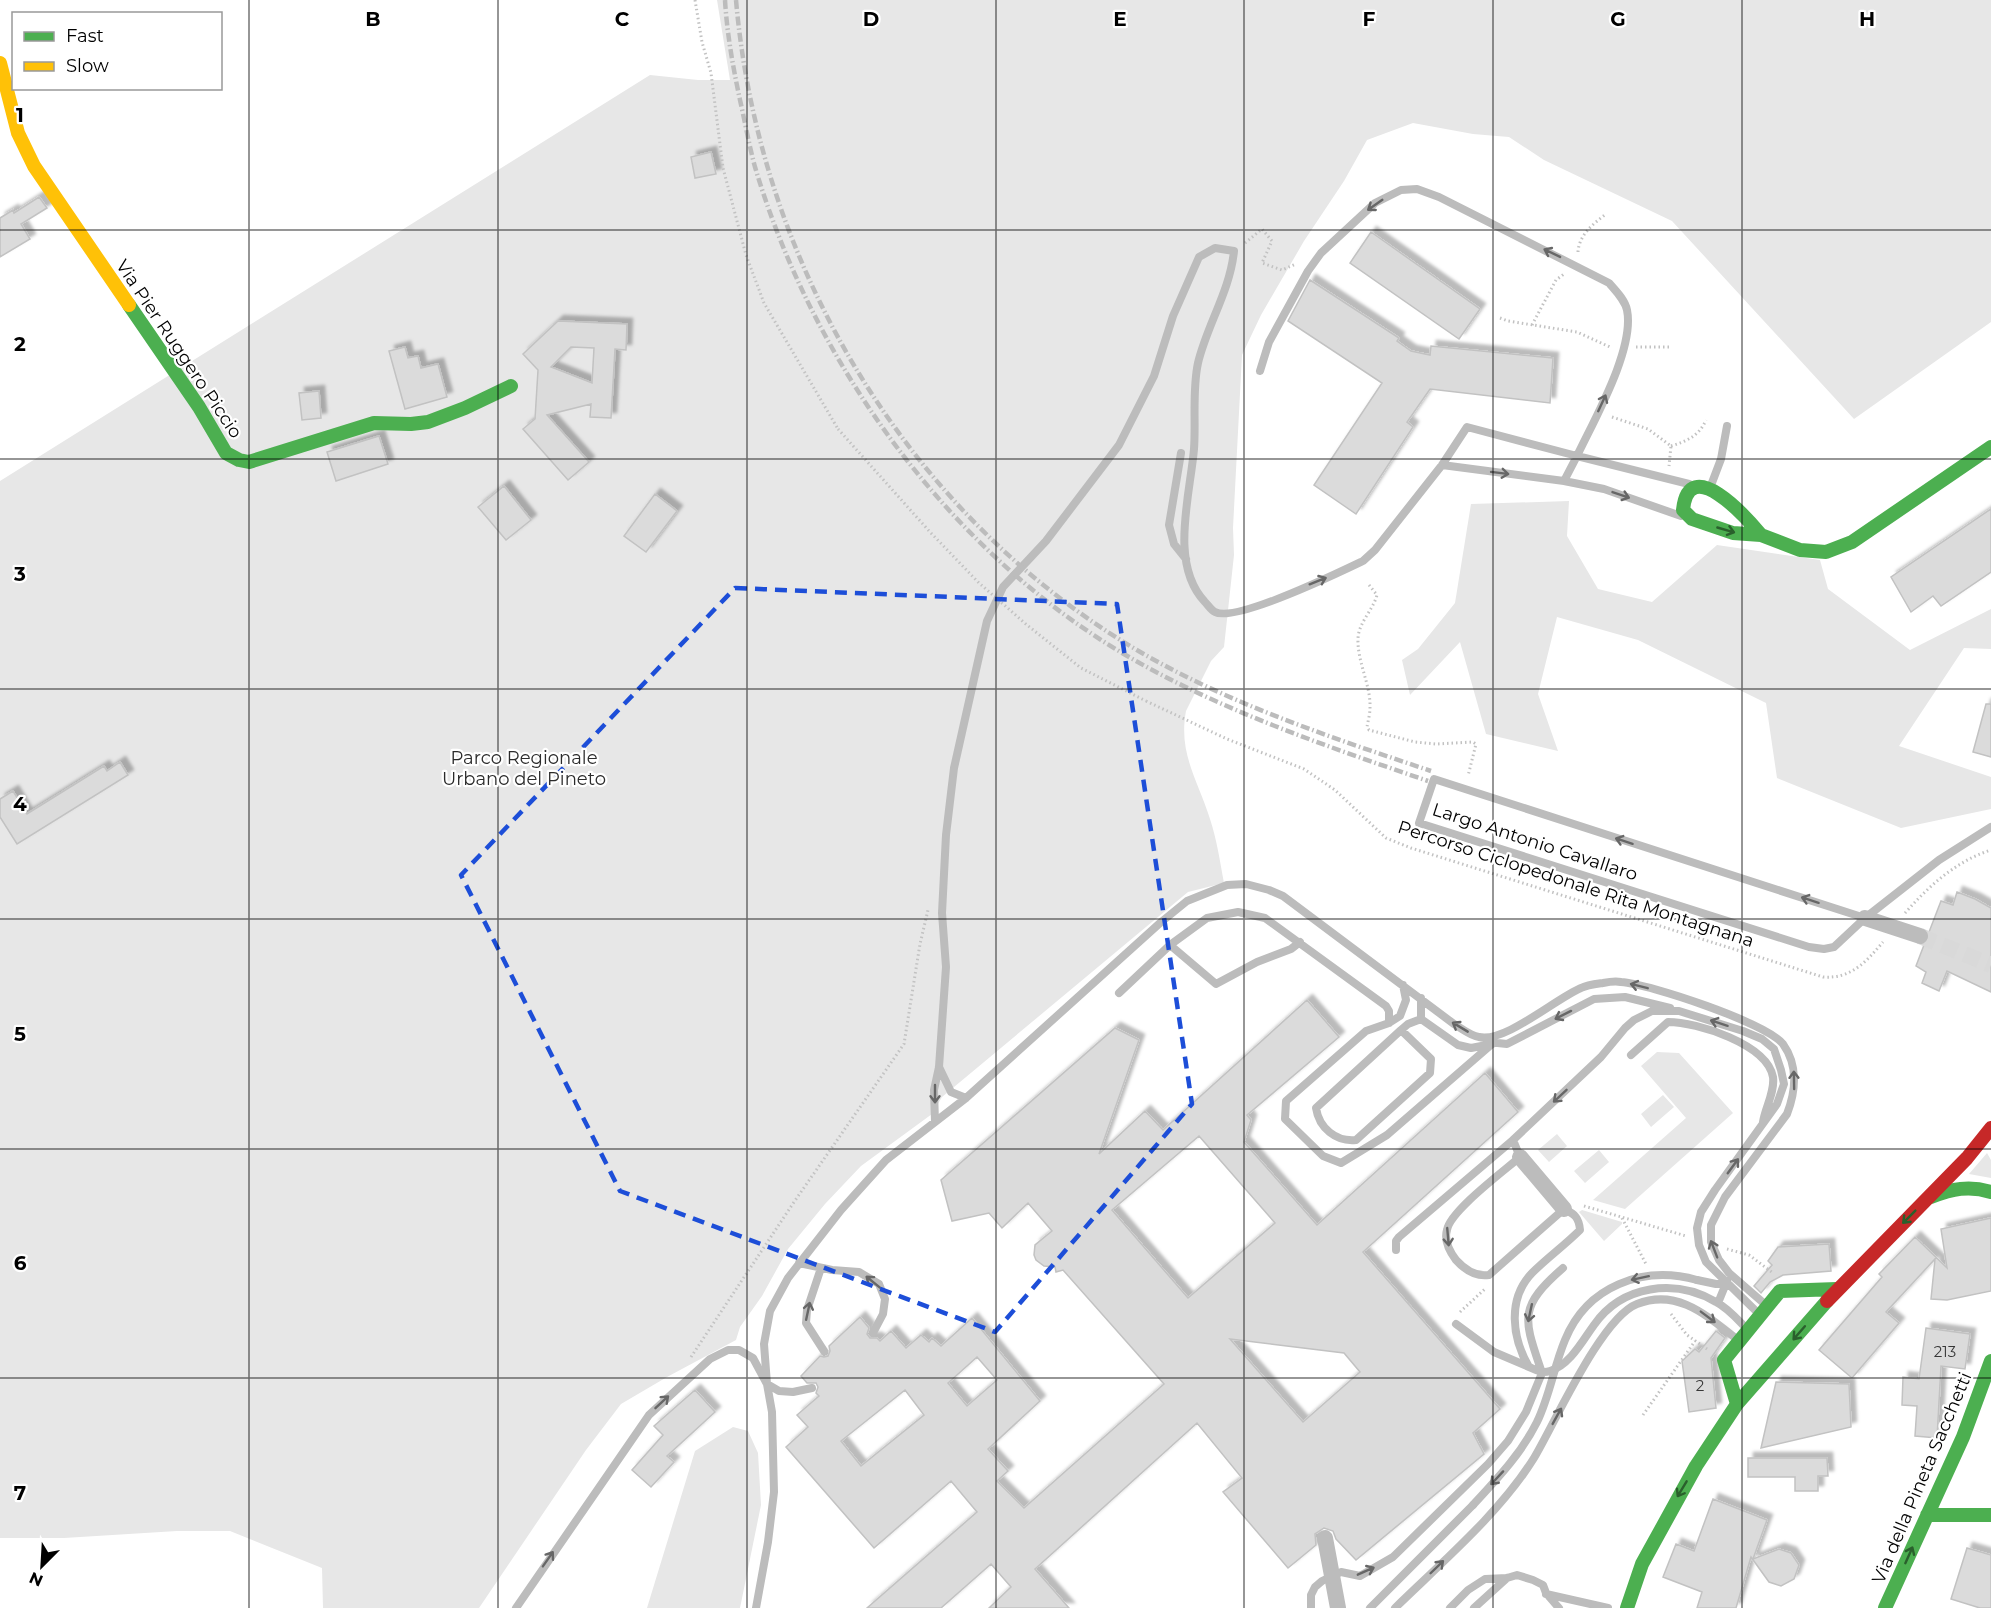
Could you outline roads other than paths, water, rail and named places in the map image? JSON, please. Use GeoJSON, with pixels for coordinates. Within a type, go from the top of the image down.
{"type":"FeatureCollection","features":[{"type":"Feature","properties":{"kind":"street","name":"Via Pier Ruggero Piccio"},"geometry":{"type":"LineString","coordinates":[[0,63],[18,133],[34,166],[199,407],[226,453],[249,462],[374,423],[412,424],[435,420],[511,386]]}},
{"type":"Feature","properties":{"kind":"street"},"geometry":{"type":"LineString","coordinates":[[1761,535],[1740,511],[1703,487],[1687,491],[1683,500],[1683,510],[1692,519],[1733,532],[1761,535],[1800,550],[1826,552],[1852,542],[1991,447]]}},
{"type":"Feature","properties":{"kind":"street"},"geometry":{"type":"LineString","coordinates":[[1865,918],[1920,936]]}},
{"type":"Feature","properties":{"kind":"street"},"geometry":{"type":"LineString","coordinates":[[1627,1608],[1642,1564],[1663,1522],[1737,1404],[1837,1289],[1928,1199],[1967,1158],[1991,1128]]}},
{"type":"Feature","properties":{"kind":"street"},"geometry":{"type":"LineString","coordinates":[[1520,1157],[1564,1209]]}},
{"type":"Feature","properties":{"kind":"street"},"geometry":{"type":"LineString","coordinates":[[1928,1199],[1962,1186],[1981,1188],[1991,1192]]}},
{"type":"Feature","properties":{"kind":"street"},"geometry":{"type":"LineString","coordinates":[[1737,1404],[1724,1360],[1780,1291],[1837,1289]]}},
{"type":"Feature","properties":{"kind":"street","name":"Via della Pineta Sacchetti"},"geometry":{"type":"LineString","coordinates":[[1885,1608],[1963,1437],[1991,1361]]}},
{"type":"Feature","properties":{"kind":"street"},"geometry":{"type":"LineString","coordinates":[[1927,1515],[1991,1515]]}},
{"type":"Feature","properties":{"kind":"street"},"geometry":{"type":"LineString","coordinates":[[1325,1538],[1338,1608]]}},
{"type":"Feature","properties":{"kind":"lane"},"geometry":{"type":"LineString","coordinates":[[1260,371],[1269,342],[1321,253],[1375,203],[1401,190],[1417,189],[1439,197],[1609,283],[1620,296],[1627,310],[1628,334],[1615,375],[1564,481]]}},
{"type":"Feature","properties":{"kind":"lane"},"geometry":{"type":"LineString","coordinates":[[935,1122],[934,1090],[939,1067],[946,967],[942,913],[946,835],[954,768],[987,621],[1003,587],[1046,541],[1119,445],[1154,376],[1173,316],[1199,257],[1215,248],[1234,251],[1232,272],[1198,364],[1194,448],[1184,543],[1195,592],[1215,612],[1227,614],[1264,604],[1370,556],[1442,465],[1467,427],[1703,487],[1721,459],[1727,426]]}},
{"type":"Feature","properties":{"kind":"lane"},"geometry":{"type":"LineString","coordinates":[[1182,453],[1169,525],[1174,544],[1186,559]]}},
{"type":"Feature","properties":{"kind":"lane"},"geometry":{"type":"LineString","coordinates":[[1442,465],[1564,481],[1604,489],[1692,519]]}},
{"type":"Feature","properties":{"kind":"lane","name":"Largo Antonio Cavallaro"},"geometry":{"type":"LineString","coordinates":[[1434,779],[1865,918],[1834,947],[1817,949],[1419,823],[1434,779]]}},
{"type":"Feature","properties":{"kind":"lane"},"geometry":{"type":"LineString","coordinates":[[1865,918],[1939,860],[1991,827]]}},
{"type":"Feature","properties":{"kind":"lane"},"geometry":{"type":"LineString","coordinates":[[756,1608],[774,1492],[772,1412],[764,1344],[770,1311],[788,1278],[866,1181],[886,1160],[966,1098],[1187,901],[1227,885],[1246,884],[1283,896],[1454,1024],[1492,1044]]}},
{"type":"Feature","properties":{"kind":"lane"},"geometry":{"type":"LineString","coordinates":[[1119,993],[1170,945],[1207,918],[1238,912],[1265,918],[1300,942],[1386,1006],[1389,1011],[1389,1023]]}},
{"type":"Feature","properties":{"kind":"lane"},"geometry":{"type":"LineString","coordinates":[[1170,945],[1216,984],[1257,962],[1291,949],[1300,942]]}},
{"type":"Feature","properties":{"kind":"lane"},"geometry":{"type":"LineString","coordinates":[[1478,1037],[1496,1037],[1582,988],[1621,982],[1682,998],[1734,1017],[1768,1033],[1781,1042],[1791,1058],[1795,1075],[1794,1098],[1787,1114],[1725,1197],[1711,1225],[1712,1248],[1764,1311]]}},
{"type":"Feature","properties":{"kind":"lane"},"geometry":{"type":"LineString","coordinates":[[1403,985],[1406,1000],[1400,1016],[1389,1023],[1366,1031],[1286,1101],[1286,1119],[1323,1156],[1341,1163],[1387,1134],[1492,1044]]}},
{"type":"Feature","properties":{"kind":"lane"},"geometry":{"type":"LineString","coordinates":[[1421,1019],[1458,1045],[1471,1048],[1508,1044],[1594,999],[1624,997],[1743,1031],[1762,1039],[1774,1049],[1784,1084],[1777,1104],[1701,1212],[1697,1240],[1706,1262],[1726,1283],[1764,1311]]}},
{"type":"Feature","properties":{"kind":"lane"},"geometry":{"type":"LineString","coordinates":[[1421,998],[1421,1019]]}},
{"type":"Feature","properties":{"kind":"lane"},"geometry":{"type":"LineString","coordinates":[[1396,1250],[1396,1241],[1399,1237],[1513,1140],[1601,1057],[1616,1037],[1634,1020],[1652,1011],[1679,1011]]}},
{"type":"Feature","properties":{"kind":"lane"},"geometry":{"type":"LineString","coordinates":[[1401,1030],[1431,1059],[1430,1073],[1356,1140],[1344,1141],[1332,1135],[1317,1117],[1316,1108],[1401,1030],[1408,1024],[1421,1019]]}},
{"type":"Feature","properties":{"kind":"lane"},"geometry":{"type":"LineString","coordinates":[[1631,1055],[1668,1022],[1698,1026],[1757,1051],[1768,1063],[1773,1085],[1762,1126]]}},
{"type":"Feature","properties":{"kind":"lane"},"geometry":{"type":"LineString","coordinates":[[939,1067],[951,1092],[966,1098]]}},
{"type":"Feature","properties":{"kind":"lane"},"geometry":{"type":"LineString","coordinates":[[1513,1140],[1520,1157],[1467,1203],[1450,1221],[1447,1228],[1447,1240],[1455,1259],[1465,1269],[1477,1275],[1489,1275],[1564,1209],[1579,1219],[1580,1230],[1531,1274],[1518,1294],[1514,1315],[1521,1352],[1528,1367]]}},
{"type":"Feature","properties":{"kind":"lane"},"geometry":{"type":"LineString","coordinates":[[799,1263],[859,1272],[879,1284],[885,1299],[884,1314],[873,1333]]}},
{"type":"Feature","properties":{"kind":"lane"},"geometry":{"type":"LineString","coordinates":[[821,1268],[807,1310],[806,1323],[824,1351]]}},
{"type":"Feature","properties":{"kind":"lane"},"geometry":{"type":"LineString","coordinates":[[1311,1608],[1311,1595],[1318,1584],[1341,1572],[1360,1576],[1393,1557],[1488,1464],[1508,1441],[1526,1412],[1542,1372],[1529,1335],[1527,1320],[1533,1298],[1563,1268]]}},
{"type":"Feature","properties":{"kind":"lane"},"geometry":{"type":"LineString","coordinates":[[1718,1303],[1730,1272]]}},
{"type":"Feature","properties":{"kind":"lane"},"geometry":{"type":"LineString","coordinates":[[1370,1608],[1508,1466],[1529,1436],[1545,1404],[1566,1338],[1571,1327],[1587,1306],[1607,1289],[1644,1276],[1673,1275],[1716,1284],[1726,1283]]}},
{"type":"Feature","properties":{"kind":"lane"},"geometry":{"type":"LineString","coordinates":[[1456,1324],[1494,1352],[1542,1372],[1553,1371],[1582,1343],[1594,1324],[1611,1305],[1634,1293],[1670,1287],[1691,1292],[1718,1303],[1749,1330]]}},
{"type":"Feature","properties":{"kind":"lane"},"geometry":{"type":"LineString","coordinates":[[1395,1608],[1457,1548],[1507,1494],[1533,1459],[1601,1338],[1623,1312],[1636,1304],[1654,1299],[1674,1300],[1697,1309],[1739,1341]]}},
{"type":"Feature","properties":{"kind":"lane"},"geometry":{"type":"LineString","coordinates":[[516,1608],[649,1414],[710,1359],[729,1350],[739,1350],[753,1358],[767,1384],[779,1391],[793,1392],[812,1388]]}},
{"type":"Feature","properties":{"kind":"lane"},"geometry":{"type":"LineString","coordinates":[[1450,1608],[1476,1583],[1490,1578],[1507,1578],[1517,1575],[1543,1585],[1546,1593],[1559,1608]]}},
{"type":"Feature","properties":{"kind":"lane"},"geometry":{"type":"LineString","coordinates":[[1474,1608],[1507,1578]]}},
{"type":"Feature","properties":{"kind":"lane"},"geometry":{"type":"LineString","coordinates":[[1546,1593],[1608,1608]]}},
{"type":"Feature","properties":{"kind":"tunnel"},"geometry":{"type":"LineString","coordinates":[[1920,936],[1991,965]]}},
{"type":"Feature","properties":{"kind":"railway"},"geometry":{"type":"LineString","coordinates":[[725,0],[733,63],[751,150],[781,241],[814,314],[853,384],[899,450],[951,512],[1008,568],[1070,618],[1136,661],[1207,697],[1279,728],[1428,781]]}},
{"type":"Feature","properties":{"kind":"railway"},"geometry":{"type":"LineString","coordinates":[[736,0],[750,99],[776,195],[813,288],[860,376],[917,457],[984,531],[1059,597],[1142,653],[1176,672],[1247,704],[1357,746],[1431,771]]}},
{"type":"Feature","properties":{"kind":"park label","name":"Parco Regionale Urbano del Pineto"},"geometry":{"type":"Point","coordinates":[524,768]}}]}
